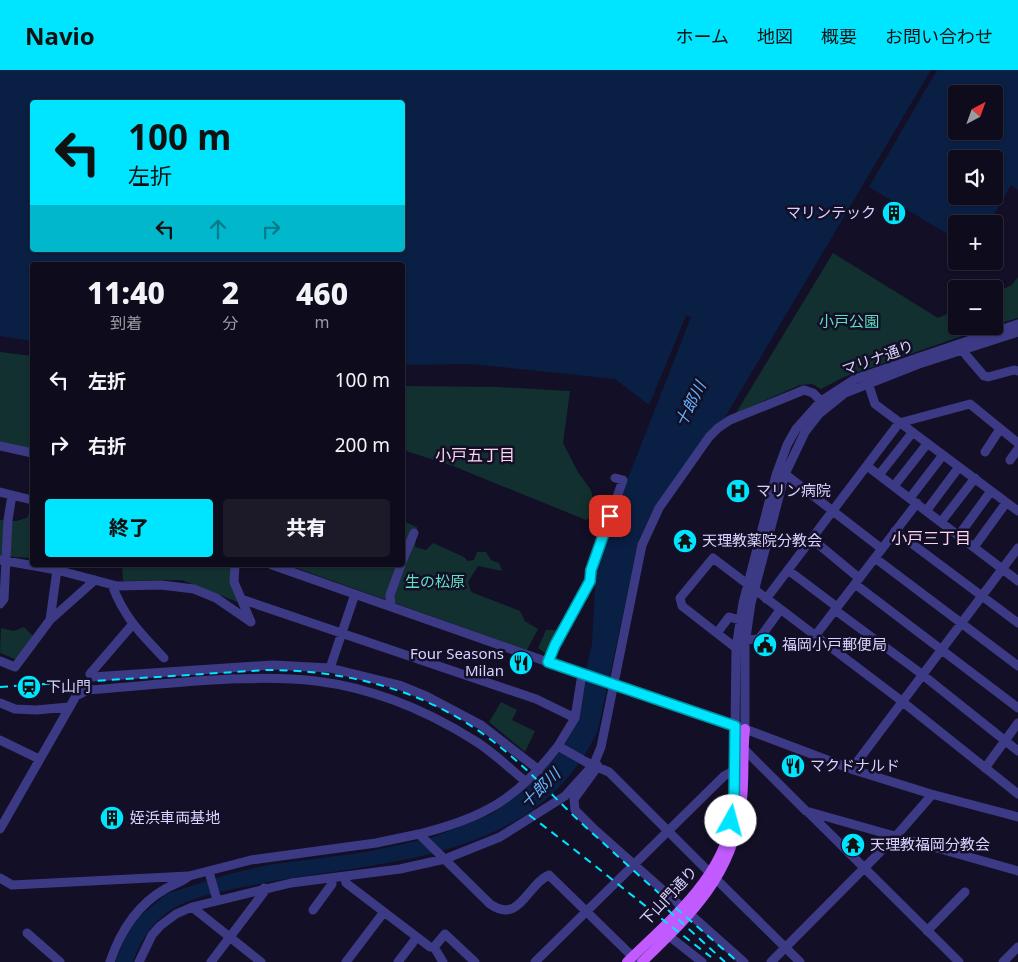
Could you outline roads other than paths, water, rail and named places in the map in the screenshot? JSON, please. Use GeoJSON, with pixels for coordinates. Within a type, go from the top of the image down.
{"type":"FeatureCollection","features":[{"type":"Feature","properties":{"kind":"main road","name":"下山門通り"},"geometry":{"type":"LineString","coordinates":[[636,961],[669,936],[691,914],[727,860],[737,830],[741,808],[743,748],[740,727]]}},
{"type":"Feature","properties":{"kind":"main road","name":"下山門通り"},"geometry":{"type":"LineString","coordinates":[[636,961],[682,907],[714,877],[728,835],[734,807],[735,770],[740,727]]}},
{"type":"Feature","properties":{"kind":"street","name":"マリナ通り"},"geometry":{"type":"LineString","coordinates":[[740,727],[736,648],[747,584],[787,445],[806,416],[821,401],[855,379],[1018,324]]}},
{"type":"Feature","properties":{"kind":"street","name":"マリナ通り"},"geometry":{"type":"LineString","coordinates":[[740,727],[746,640],[754,590],[785,474],[801,439],[819,414],[845,393],[919,364],[1018,332]]}},
{"type":"Feature","properties":{"kind":"street"},"geometry":{"type":"LineString","coordinates":[[965,350],[966,355],[984,376],[988,378],[1014,370],[1018,371]]}},
{"type":"Feature","properties":{"kind":"street"},"geometry":{"type":"LineString","coordinates":[[868,383],[875,404],[1018,511]]}},
{"type":"Feature","properties":{"kind":"street"},"geometry":{"type":"LineString","coordinates":[[744,962],[575,810],[574,799],[601,747],[642,545],[648,527],[676,483],[709,437],[718,428],[730,420],[804,390],[809,390],[821,401]]}},
{"type":"Feature","properties":{"kind":"street"},"geometry":{"type":"LineString","coordinates":[[766,599],[899,423],[970,404],[1018,443]]}},
{"type":"Feature","properties":{"kind":"street"},"geometry":{"type":"LineString","coordinates":[[985,452],[1000,429]]}},
{"type":"Feature","properties":{"kind":"street"},"geometry":{"type":"LineString","coordinates":[[879,475],[912,433]]}},
{"type":"Feature","properties":{"kind":"street"},"geometry":{"type":"LineString","coordinates":[[894,486],[927,444]]}},
{"type":"Feature","properties":{"kind":"street"},"geometry":{"type":"LineString","coordinates":[[0,446],[30,452]]}},
{"type":"Feature","properties":{"kind":"street"},"geometry":{"type":"LineString","coordinates":[[1010,460],[1018,448]]}},
{"type":"Feature","properties":{"kind":"street"},"geometry":{"type":"LineString","coordinates":[[815,636],[895,531],[943,455]]}},
{"type":"Feature","properties":{"kind":"street"},"geometry":{"type":"LineString","coordinates":[[867,466],[1018,581]]}},
{"type":"Feature","properties":{"kind":"street"},"geometry":{"type":"LineString","coordinates":[[926,510],[959,467]]}},
{"type":"Feature","properties":{"kind":"street"},"geometry":{"type":"LineString","coordinates":[[785,474],[882,548]]}},
{"type":"Feature","properties":{"kind":"street"},"geometry":{"type":"LineString","coordinates":[[548,662],[555,645],[590,581],[591,570],[623,480],[615,478]]}},
{"type":"Feature","properties":{"kind":"street"},"geometry":{"type":"LineString","coordinates":[[941,522],[975,478]]}},
{"type":"Feature","properties":{"kind":"street"},"geometry":{"type":"LineString","coordinates":[[0,492],[30,500]]}},
{"type":"Feature","properties":{"kind":"street"},"geometry":{"type":"LineString","coordinates":[[958,535],[991,492]]}},
{"type":"Feature","properties":{"kind":"street"},"geometry":{"type":"LineString","coordinates":[[0,604],[4,599],[3,560],[12,495]]}},
{"type":"Feature","properties":{"kind":"street"},"geometry":{"type":"LineString","coordinates":[[974,547],[1006,503]]}},
{"type":"Feature","properties":{"kind":"street"},"geometry":{"type":"LineString","coordinates":[[895,531],[1018,623]]}},
{"type":"Feature","properties":{"kind":"street"},"geometry":{"type":"LineString","coordinates":[[405,556],[414,533]]}},
{"type":"Feature","properties":{"kind":"street"},"geometry":{"type":"LineString","coordinates":[[812,539],[857,581],[1018,708]]}},
{"type":"Feature","properties":{"kind":"street"},"geometry":{"type":"LineString","coordinates":[[854,770],[857,762],[1018,548]]}},
{"type":"Feature","properties":{"kind":"street"},"geometry":{"type":"LineString","coordinates":[[736,648],[682,606],[680,598],[713,558],[902,702],[1018,794]]}},
{"type":"Feature","properties":{"kind":"street"},"geometry":{"type":"LineString","coordinates":[[875,558],[1018,666]]}},
{"type":"Feature","properties":{"kind":"street"},"geometry":{"type":"LineString","coordinates":[[3,560],[30,565]]}},
{"type":"Feature","properties":{"kind":"street"},"geometry":{"type":"LineString","coordinates":[[41,567],[112,585],[161,585],[194,589],[216,598],[251,622],[244,600],[234,582],[235,567]]}},
{"type":"Feature","properties":{"kind":"street"},"geometry":{"type":"LineString","coordinates":[[278,567],[582,674],[740,727],[854,770],[931,794],[1018,816]]}},
{"type":"Feature","properties":{"kind":"street"},"geometry":{"type":"LineString","coordinates":[[390,606],[390,595],[400,567]]}},
{"type":"Feature","properties":{"kind":"street"},"geometry":{"type":"LineString","coordinates":[[50,620],[57,570]]}},
{"type":"Feature","properties":{"kind":"street"},"geometry":{"type":"LineString","coordinates":[[788,570],[1018,752]]}},
{"type":"Feature","properties":{"kind":"street"},"geometry":{"type":"LineString","coordinates":[[0,662],[15,667],[50,620],[95,580]]}},
{"type":"Feature","properties":{"kind":"street"},"geometry":{"type":"LineString","coordinates":[[112,585],[119,604],[132,625],[164,658]]}},
{"type":"Feature","properties":{"kind":"street"},"geometry":{"type":"LineString","coordinates":[[330,668],[355,594]]}},
{"type":"Feature","properties":{"kind":"street"},"geometry":{"type":"LineString","coordinates":[[244,600],[536,698],[575,718]]}},
{"type":"Feature","properties":{"kind":"street"},"geometry":{"type":"LineString","coordinates":[[746,640],[759,639],[780,610]]}},
{"type":"Feature","properties":{"kind":"street"},"geometry":{"type":"LineString","coordinates":[[717,633],[729,618],[740,620]]}},
{"type":"Feature","properties":{"kind":"street"},"geometry":{"type":"LineString","coordinates":[[132,625],[90,674],[92,677],[273,665],[330,668],[399,684],[426,696],[480,725],[539,770]]}},
{"type":"Feature","properties":{"kind":"street"},"geometry":{"type":"LineString","coordinates":[[0,878],[12,885],[210,874],[252,860],[420,835],[450,826],[506,800],[561,747],[575,718],[582,674]]}},
{"type":"Feature","properties":{"kind":"street"},"geometry":{"type":"LineString","coordinates":[[1,825],[76,696],[88,690],[265,678],[316,681],[382,696],[423,712],[473,739],[525,781]]}},
{"type":"Feature","properties":{"kind":"street"},"geometry":{"type":"LineString","coordinates":[[0,703],[15,709],[36,710],[69,707]]}},
{"type":"Feature","properties":{"kind":"street"},"geometry":{"type":"LineString","coordinates":[[984,768],[1018,723]]}},
{"type":"Feature","properties":{"kind":"street"},"geometry":{"type":"LineString","coordinates":[[0,740],[39,759]]}},
{"type":"Feature","properties":{"kind":"street"},"geometry":{"type":"LineString","coordinates":[[561,747],[609,772],[800,962]]}},
{"type":"Feature","properties":{"kind":"street"},"geometry":{"type":"LineString","coordinates":[[743,748],[959,962]]}},
{"type":"Feature","properties":{"kind":"street"},"geometry":{"type":"LineString","coordinates":[[139,962],[152,935],[160,926],[176,914],[192,907],[216,899],[264,888],[385,872],[443,857],[500,837],[565,796],[593,764]]}},
{"type":"Feature","properties":{"kind":"street"},"geometry":{"type":"LineString","coordinates":[[535,962],[729,771],[735,770]]}},
{"type":"Feature","properties":{"kind":"street"},"geometry":{"type":"LineString","coordinates":[[771,962],[896,836],[931,794]]}},
{"type":"Feature","properties":{"kind":"street"},"geometry":{"type":"LineString","coordinates":[[806,810],[1018,870]]}},
{"type":"Feature","properties":{"kind":"street"},"geometry":{"type":"LineString","coordinates":[[420,835],[498,910],[506,911],[518,905],[549,875],[636,961]]}},
{"type":"Feature","properties":{"kind":"street"},"geometry":{"type":"LineString","coordinates":[[210,874],[216,899]]}},
{"type":"Feature","properties":{"kind":"street"},"geometry":{"type":"LineString","coordinates":[[110,962],[116,944],[137,912],[166,888],[190,876]]}},
{"type":"Feature","properties":{"kind":"street"},"geometry":{"type":"LineString","coordinates":[[345,877],[346,883],[430,947],[434,947],[442,962]]}},
{"type":"Feature","properties":{"kind":"street"},"geometry":{"type":"LineString","coordinates":[[313,910],[332,884],[332,878]]}},
{"type":"Feature","properties":{"kind":"street"},"geometry":{"type":"LineString","coordinates":[[211,962],[264,892],[264,888]]}},
{"type":"Feature","properties":{"kind":"street"},"geometry":{"type":"LineString","coordinates":[[927,931],[965,892]]}},
{"type":"Feature","properties":{"kind":"street"},"geometry":{"type":"LineString","coordinates":[[192,907],[261,962]]}},
{"type":"Feature","properties":{"kind":"street"},"geometry":{"type":"LineString","coordinates":[[346,962],[384,912]]}},
{"type":"Feature","properties":{"kind":"street"},"geometry":{"type":"LineString","coordinates":[[27,933],[60,962]]}},
{"type":"Feature","properties":{"kind":"street"},"geometry":{"type":"LineString","coordinates":[[434,947],[445,934],[475,962]]}},
{"type":"Feature","properties":{"kind":"street"},"geometry":{"type":"LineString","coordinates":[[669,936],[702,962]]}},
{"type":"Feature","properties":{"kind":"street"},"geometry":{"type":"LineString","coordinates":[[398,962],[417,937]]}},
{"type":"Feature","properties":{"kind":"street"},"geometry":{"type":"LineString","coordinates":[[1003,962],[1018,947]]}},
{"type":"Feature","properties":{"kind":"water","name":"十郎川"},"geometry":{"type":"Polygon","coordinates":[[[0,70],[931,70],[724,419],[712,427],[653,510],[639,539],[598,730],[570,774],[535,808],[494,832],[449,849],[400,861],[253,885],[194,899],[173,909],[153,925],[142,942],[133,962],[115,962],[128,931],[137,919],[166,894],[229,874],[268,865],[366,852],[434,837],[492,814],[518,794],[555,758],[568,739],[579,714],[583,683],[592,644],[595,588],[593,573],[691,317],[686,316],[649,405],[615,379],[472,364],[405,365],[405,262],[30,262],[30,341],[0,336],[0,70]]]}},
{"type":"Feature","properties":{"kind":"water"},"geometry":{"type":"Polygon","coordinates":[[[937,70],[1018,70],[1018,190],[1011,185],[1003,199],[1003,150],[948,150],[948,205],[1000,205],[994,215],[948,215],[948,234],[869,187],[937,70]]]}},
{"type":"Feature","properties":{"kind":"railway"},"geometry":{"type":"LineString","coordinates":[[0,687],[266,670],[326,674],[355,679],[384,686],[412,696],[465,722],[504,750],[585,827],[738,962]]}},
{"type":"Feature","properties":{"kind":"railway"},"geometry":{"type":"LineString","coordinates":[[529,815],[711,957]]}},
{"type":"Feature","properties":{"kind":"railway"},"geometry":{"type":"LineString","coordinates":[[668,910],[725,962]]}},
{"type":"Feature","properties":{"kind":"place","name":"マリンテック"},"geometry":{"type":"Point","coordinates":[894,213]}},
{"type":"Feature","properties":{"kind":"place","name":"マリン病院"},"geometry":{"type":"Point","coordinates":[738,491]}},
{"type":"Feature","properties":{"kind":"place","name":"天理教薬院分教会"},"geometry":{"type":"Point","coordinates":[685,541]}},
{"type":"Feature","properties":{"kind":"place","name":"福岡小戸郵便局"},"geometry":{"type":"Point","coordinates":[765,645]}},
{"type":"Feature","properties":{"kind":"place","name":"Four Seasons Milan"},"geometry":{"type":"Point","coordinates":[521,663]}},
{"type":"Feature","properties":{"kind":"place","name":"下山門"},"geometry":{"type":"Point","coordinates":[29,687]}},
{"type":"Feature","properties":{"kind":"place","name":"マクドナルド"},"geometry":{"type":"Point","coordinates":[793,766]}},
{"type":"Feature","properties":{"kind":"place","name":"姪浜車両基地"},"geometry":{"type":"Point","coordinates":[112,818]}},
{"type":"Feature","properties":{"kind":"place","name":"天理教福岡分教会"},"geometry":{"type":"Point","coordinates":[853,845]}},
{"type":"Feature","properties":{"kind":"district","name":"小戸五丁目"},"geometry":{"type":"Point","coordinates":[475,455]}},
{"type":"Feature","properties":{"kind":"district","name":"小戸三丁目"},"geometry":{"type":"Point","coordinates":[931,538]}},
{"type":"Feature","properties":{"kind":"park label","name":"小戸公園"},"geometry":{"type":"Point","coordinates":[849,322]}},
{"type":"Feature","properties":{"kind":"park label","name":"生の松原"},"geometry":{"type":"Point","coordinates":[435,582]}}]}
